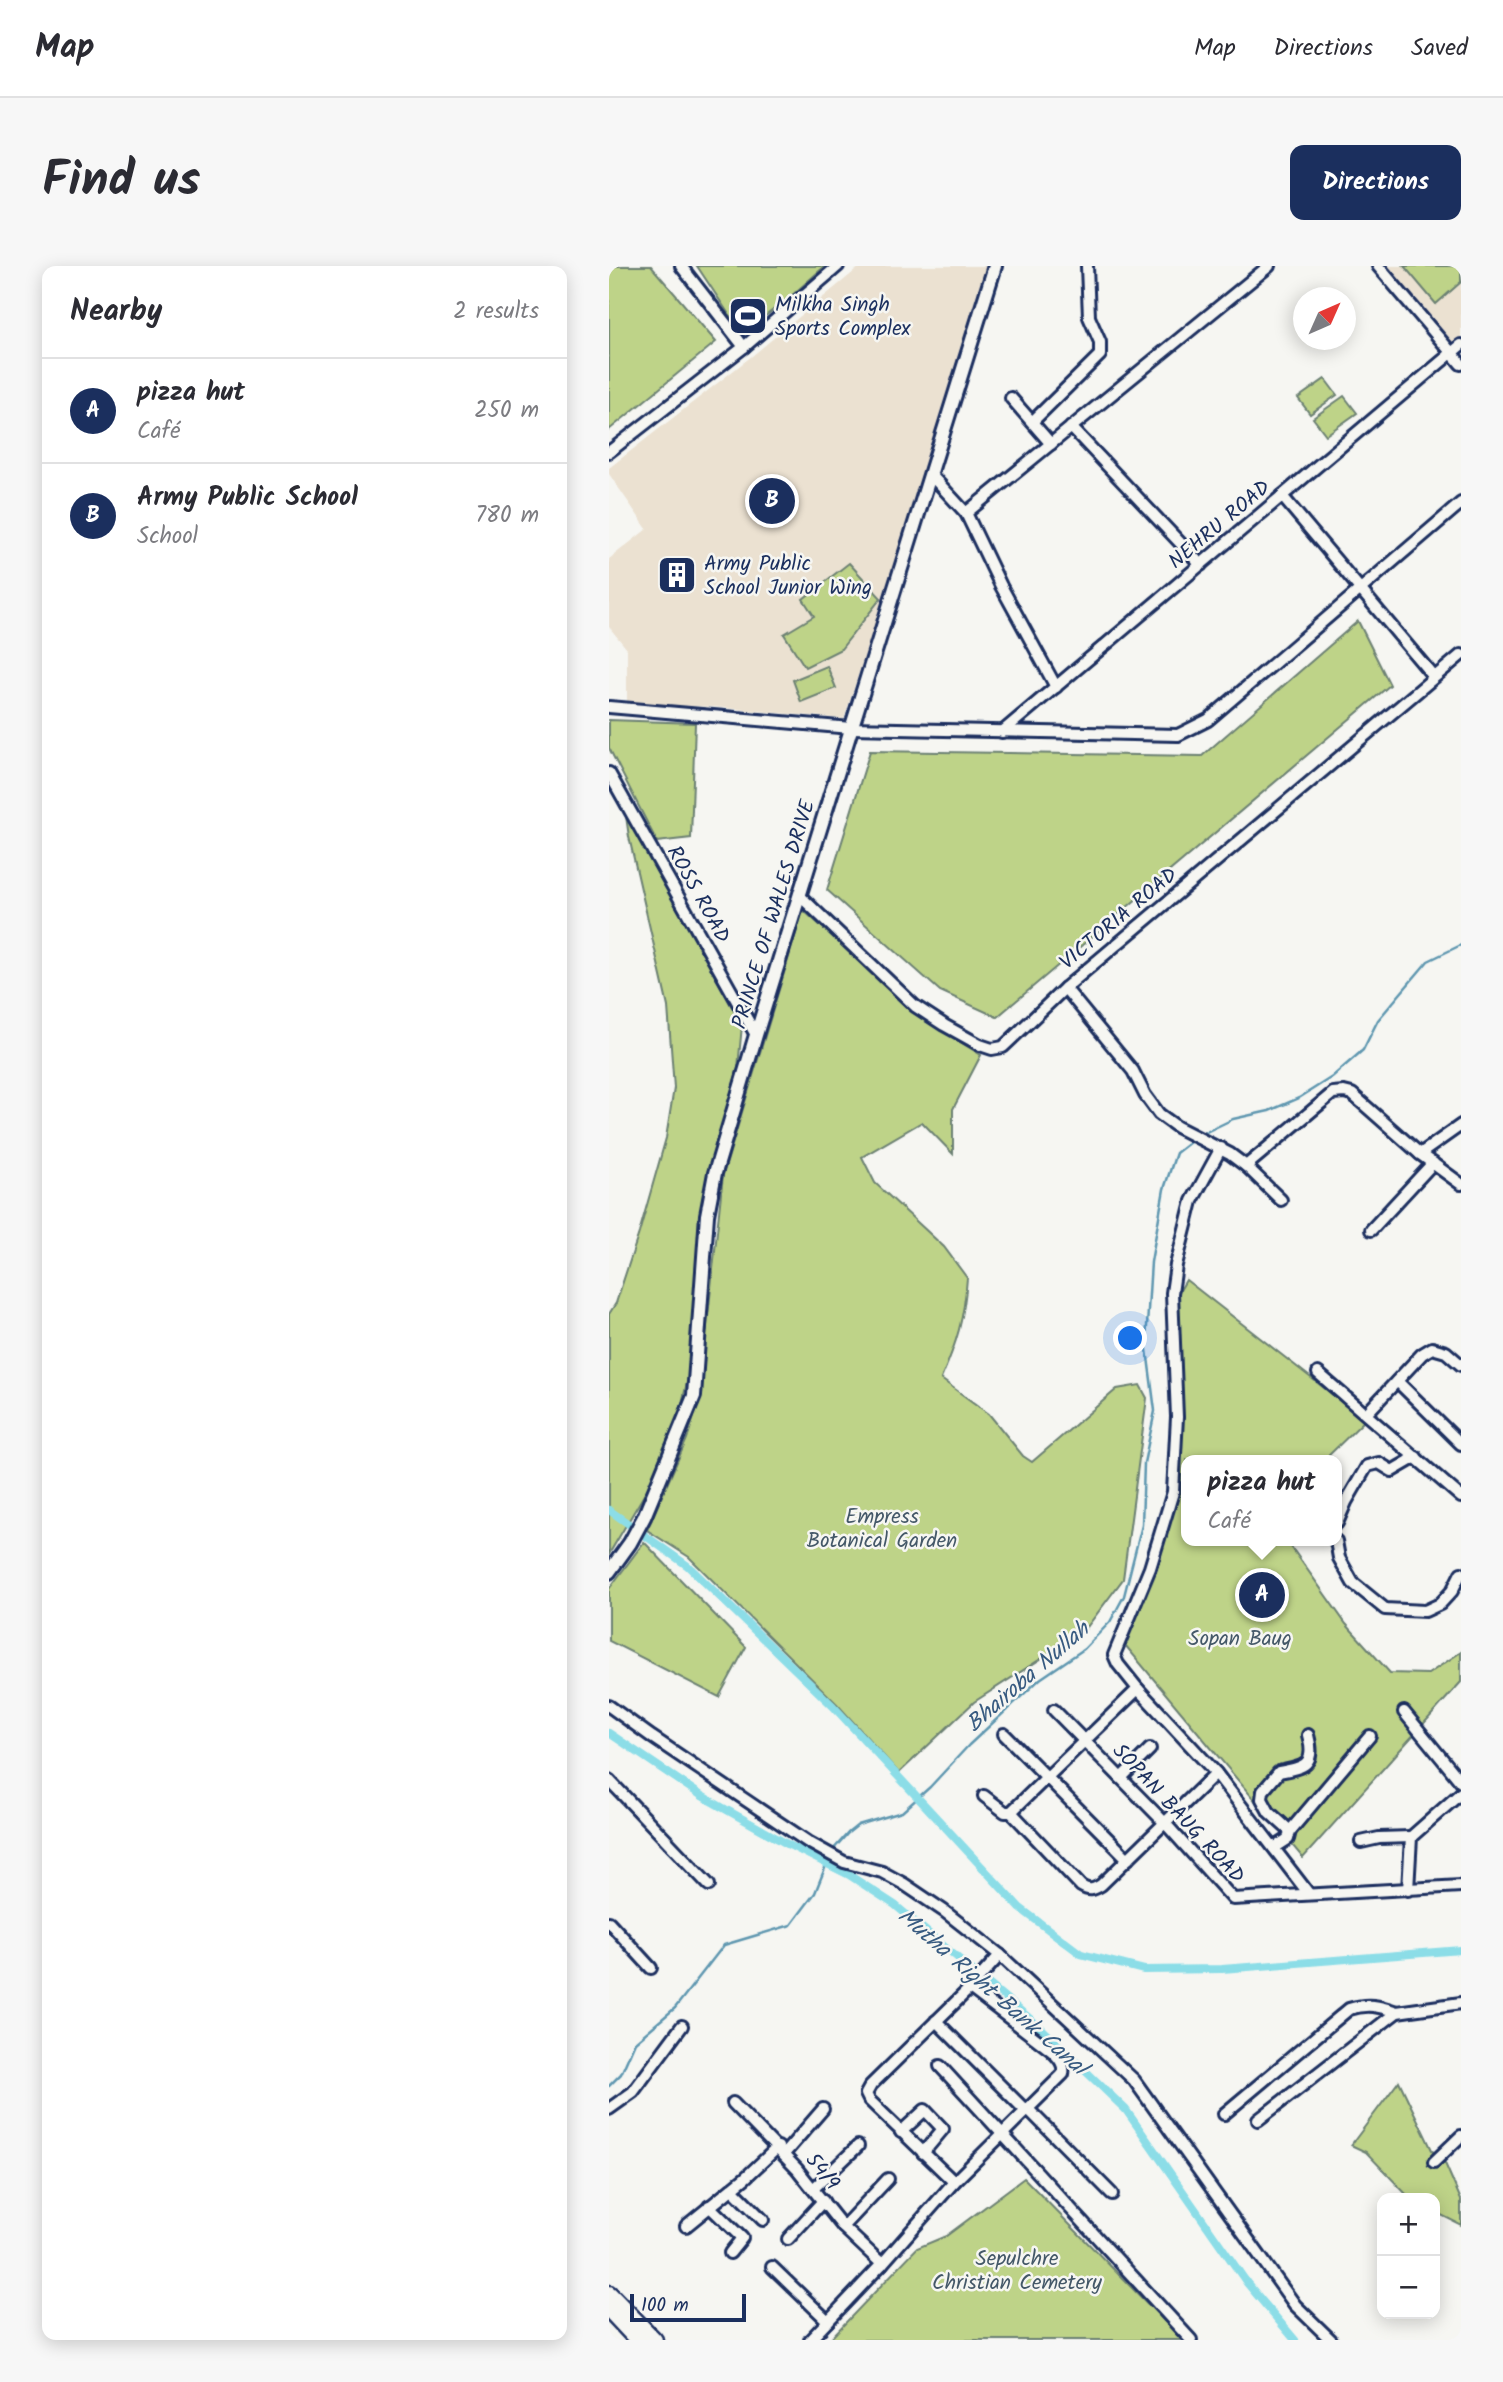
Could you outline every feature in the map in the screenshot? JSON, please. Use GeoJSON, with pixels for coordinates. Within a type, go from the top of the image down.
{"type":"FeatureCollection","features":[{"type":"Feature","properties":{"kind":"highway"},"geometry":{"type":"LineString","coordinates":[[609,2294],[654,2340]]}},
{"type":"Feature","properties":{"kind":"highway"},"geometry":{"type":"LineString","coordinates":[[609,2309],[638,2340]]}},
{"type":"Feature","properties":{"kind":"main road","name":"PRINCE OF WALES DRIVE"},"geometry":{"type":"LineString","coordinates":[[609,1572],[644,1517],[694,1396],[707,1215],[715,1173],[995,266]]}},
{"type":"Feature","properties":{"kind":"street"},"geometry":{"type":"LineString","coordinates":[[681,266],[744,347]]}},
{"type":"Feature","properties":{"kind":"street"},"geometry":{"type":"LineString","coordinates":[[609,452],[744,347],[838,266]]}},
{"type":"Feature","properties":{"kind":"street"},"geometry":{"type":"LineString","coordinates":[[1033,421],[1100,355],[1100,342],[1089,317],[1087,266]]}},
{"type":"Feature","properties":{"kind":"street"},"geometry":{"type":"LineString","coordinates":[[966,513],[1269,266]]}},
{"type":"Feature","properties":{"kind":"street"},"geometry":{"type":"LineString","coordinates":[[1378,266],[1456,349],[1461,364]]}},
{"type":"Feature","properties":{"kind":"street","name":"NEHRU ROAD"},"geometry":{"type":"LineString","coordinates":[[1002,732],[1456,349]]}},
{"type":"Feature","properties":{"kind":"street"},"geometry":{"type":"LineString","coordinates":[[1011,398],[1051,444]]}},
{"type":"Feature","properties":{"kind":"street"},"geometry":{"type":"LineString","coordinates":[[1071,427],[1201,565]]}},
{"type":"Feature","properties":{"kind":"street"},"geometry":{"type":"LineString","coordinates":[[930,474],[966,513],[1001,586],[1056,687]]}},
{"type":"Feature","properties":{"kind":"street"},"geometry":{"type":"LineString","coordinates":[[1282,496],[1434,677]]}},
{"type":"Feature","properties":{"kind":"street"},"geometry":{"type":"LineString","coordinates":[[609,707],[852,728],[1178,736],[1208,720],[1461,503]]}},
{"type":"Feature","properties":{"kind":"street","name":"VICTORIA ROAD"},"geometry":{"type":"LineString","coordinates":[[799,895],[915,1006],[944,1026],[992,1049],[1003,1047],[1065,988],[1461,655]]}},
{"type":"Feature","properties":{"kind":"street","name":"ROSS ROAD"},"geometry":{"type":"LineString","coordinates":[[609,773],[756,1035]]}},
{"type":"Feature","properties":{"kind":"street"},"geometry":{"type":"LineString","coordinates":[[1065,988],[1133,1071],[1150,1104],[1159,1114],[1246,1166],[1281,1200]]}},
{"type":"Feature","properties":{"kind":"street"},"geometry":{"type":"LineString","coordinates":[[1246,1166],[1333,1093],[1338,1092],[1352,1094],[1420,1154],[1461,1184]]}},
{"type":"Feature","properties":{"kind":"street"},"geometry":{"type":"LineString","coordinates":[[1420,1154],[1461,1125]]}},
{"type":"Feature","properties":{"kind":"street"},"geometry":{"type":"LineString","coordinates":[[1216,1146],[1192,1200],[1176,1265],[1172,1303],[1177,1417],[1173,1492],[1150,1568],[1114,1655],[1138,1689],[1216,1773],[1309,1894]]}},
{"type":"Feature","properties":{"kind":"street"},"geometry":{"type":"LineString","coordinates":[[1370,1230],[1433,1163]]}},
{"type":"Feature","properties":{"kind":"street"},"geometry":{"type":"LineString","coordinates":[[1366,1414],[1422,1354],[1431,1348],[1446,1352],[1461,1365]]}},
{"type":"Feature","properties":{"kind":"street"},"geometry":{"type":"LineString","coordinates":[[1318,1373],[1461,1497]]}},
{"type":"Feature","properties":{"kind":"street"},"geometry":{"type":"LineString","coordinates":[[1397,1381],[1461,1444]]}},
{"type":"Feature","properties":{"kind":"street"},"geometry":{"type":"LineString","coordinates":[[1342,1511],[1367,1466],[1379,1463],[1392,1471],[1416,1457]]}},
{"type":"Feature","properties":{"kind":"street"},"geometry":{"type":"LineString","coordinates":[[1337,1546],[1339,1558],[1353,1583],[1385,1609],[1425,1611],[1440,1604],[1452,1591],[1461,1573]]}},
{"type":"Feature","properties":{"kind":"street"},"geometry":{"type":"LineString","coordinates":[[983,1796],[1005,1812],[1011,1812],[1138,1689]]}},
{"type":"Feature","properties":{"kind":"street"},"geometry":{"type":"LineString","coordinates":[[609,1706],[808,1842],[844,1862],[882,1872],[944,1911],[1134,2080],[1295,2305],[1331,2340]]}},
{"type":"Feature","properties":{"kind":"street","name":"SOPAN BAUG ROAD"},"geometry":{"type":"LineString","coordinates":[[1054,1710],[1164,1822],[1233,1899],[1241,1901],[1309,1894],[1461,1886]]}},
{"type":"Feature","properties":{"kind":"street"},"geometry":{"type":"LineString","coordinates":[[1404,1712],[1461,1782]]}},
{"type":"Feature","properties":{"kind":"street"},"geometry":{"type":"LineString","coordinates":[[1004,1734],[1128,1859]]}},
{"type":"Feature","properties":{"kind":"street"},"geometry":{"type":"LineString","coordinates":[[1290,1830],[1269,1812],[1262,1799],[1263,1791],[1279,1772],[1300,1769],[1310,1759],[1312,1750],[1308,1735]]}},
{"type":"Feature","properties":{"kind":"street"},"geometry":{"type":"LineString","coordinates":[[1274,1848],[1288,1839],[1290,1830],[1370,1736]]}},
{"type":"Feature","properties":{"kind":"street"},"geometry":{"type":"LineString","coordinates":[[1121,1778],[1150,1749]]}},
{"type":"Feature","properties":{"kind":"street"},"geometry":{"type":"LineString","coordinates":[[1011,1812],[1087,1890],[1101,1885],[1216,1773]]}},
{"type":"Feature","properties":{"kind":"street"},"geometry":{"type":"LineString","coordinates":[[609,1780],[709,1885]]}},
{"type":"Feature","properties":{"kind":"street"},"geometry":{"type":"LineString","coordinates":[[1361,1842],[1411,1837],[1461,1793]]}},
{"type":"Feature","properties":{"kind":"street"},"geometry":{"type":"LineString","coordinates":[[1385,1838],[1397,1827]]}},
{"type":"Feature","properties":{"kind":"street"},"geometry":{"type":"LineString","coordinates":[[1408,1890],[1411,1837]]}},
{"type":"Feature","properties":{"kind":"street"},"geometry":{"type":"LineString","coordinates":[[609,1922],[651,1968]]}},
{"type":"Feature","properties":{"kind":"street"},"geometry":{"type":"LineString","coordinates":[[954,2182],[869,2100],[866,2094],[871,2085],[997,1959]]}},
{"type":"Feature","properties":{"kind":"street"},"geometry":{"type":"LineString","coordinates":[[810,2340],[954,2182],[1063,2074],[1061,2060],[972,1985]]}},
{"type":"Feature","properties":{"kind":"street"},"geometry":{"type":"LineString","coordinates":[[1224,2114],[1349,2009],[1361,2005],[1375,2005],[1397,2012],[1461,2003]]}},
{"type":"Feature","properties":{"kind":"street"},"geometry":{"type":"LineString","coordinates":[[1258,2120],[1397,2012]]}},
{"type":"Feature","properties":{"kind":"street"},"geometry":{"type":"LineString","coordinates":[[936,2021],[1112,2194]]}},
{"type":"Feature","properties":{"kind":"street"},"geometry":{"type":"LineString","coordinates":[[609,2109],[633,2092],[682,2026]]}},
{"type":"Feature","properties":{"kind":"street"},"geometry":{"type":"LineString","coordinates":[[940,2066],[1191,2340]]}},
{"type":"Feature","properties":{"kind":"street","name":"54/9"},"geometry":{"type":"LineString","coordinates":[[733,2103],[781,2150],[843,2227],[882,2264]]}},
{"type":"Feature","properties":{"kind":"street"},"geometry":{"type":"LineString","coordinates":[[685,2226],[781,2150],[823,2109]]}},
{"type":"Feature","properties":{"kind":"street"},"geometry":{"type":"LineString","coordinates":[[901,2132],[925,2110],[943,2129],[923,2153]]}},
{"type":"Feature","properties":{"kind":"street"},"geometry":{"type":"LineString","coordinates":[[1434,2162],[1461,2137]]}},
{"type":"Feature","properties":{"kind":"street"},"geometry":{"type":"LineString","coordinates":[[813,2189],[858,2146]]}},
{"type":"Feature","properties":{"kind":"street"},"geometry":{"type":"LineString","coordinates":[[843,2227],[888,2179]]}},
{"type":"Feature","properties":{"kind":"street"},"geometry":{"type":"LineString","coordinates":[[731,2189],[763,2220]]}},
{"type":"Feature","properties":{"kind":"street"},"geometry":{"type":"LineString","coordinates":[[788,2239],[823,2201]]}},
{"type":"Feature","properties":{"kind":"street"},"geometry":{"type":"LineString","coordinates":[[709,2206],[742,2238],[730,2253]]}},
{"type":"Feature","properties":{"kind":"street"},"geometry":{"type":"LineString","coordinates":[[772,2266],[828,2321]]}},
{"type":"Feature","properties":{"kind":"shaded area"},"geometry":{"type":"Polygon","coordinates":[[[861,266],[992,266],[844,719],[714,707],[627,703],[627,649],[609,627],[609,559],[647,529],[609,474],[609,468],[861,266]]]}},
{"type":"Feature","properties":{"kind":"shaded area"},"geometry":{"type":"Polygon","coordinates":[[[1388,266],[1461,266],[1461,342],[1455,346],[1388,266]]]}},
{"type":"Feature","properties":{"kind":"green space"},"geometry":{"type":"Polygon","coordinates":[[[609,266],[651,266],[716,342],[609,430],[609,266]]]}},
{"type":"Feature","properties":{"kind":"green space","name":"Milkha Singh Sports Complex"},"geometry":{"type":"Polygon","coordinates":[[[697,266],[825,266],[742,334],[697,266]]]}},
{"type":"Feature","properties":{"kind":"green space"},"geometry":{"type":"Polygon","coordinates":[[[1404,266],[1461,266],[1461,282],[1436,304],[1404,266]]]}},
{"type":"Feature","properties":{"kind":"green space"},"geometry":{"type":"Polygon","coordinates":[[[1325,379],[1337,395],[1310,414],[1298,398],[1325,379]]]}},
{"type":"Feature","properties":{"kind":"green space"},"geometry":{"type":"Polygon","coordinates":[[[1344,396],[1357,413],[1326,435],[1313,418],[1344,396]]]}},
{"type":"Feature","properties":{"kind":"green space"},"geometry":{"type":"Polygon","coordinates":[[[849,563],[881,598],[841,649],[805,667],[784,634],[814,616],[803,599],[849,563]]]}},
{"type":"Feature","properties":{"kind":"green space"},"geometry":{"type":"Polygon","coordinates":[[[1358,621],[1390,685],[997,1017],[940,991],[827,890],[870,751],[1202,756],[1358,621]]]}},
{"type":"Feature","properties":{"kind":"green space"},"geometry":{"type":"Polygon","coordinates":[[[827,666],[836,688],[801,702],[793,680],[827,666]]]}},
{"type":"Feature","properties":{"kind":"green space"},"geometry":{"type":"Polygon","coordinates":[[[609,720],[695,723],[691,838],[657,842],[609,748],[609,720]]]}},
{"type":"Feature","properties":{"kind":"green space"},"geometry":{"type":"Polygon","coordinates":[[[626,816],[742,1025],[738,1068],[714,1153],[705,1206],[689,1374],[678,1420],[651,1483],[609,1554],[609,1314],[616,1303],[639,1233],[666,1138],[674,1088],[668,1007],[626,816]]]}},
{"type":"Feature","properties":{"kind":"green space","name":"Empress Botanical Garden"},"geometry":{"type":"Polygon","coordinates":[[[803,910],[933,1023],[981,1055],[953,1109],[953,1154],[922,1122],[862,1157],[875,1183],[944,1247],[967,1278],[959,1330],[941,1379],[989,1414],[1023,1456],[1032,1462],[1117,1389],[1140,1385],[1147,1398],[1123,1579],[1084,1631],[974,1702],[899,1773],[837,1704],[689,1557],[647,1530],[687,1439],[699,1401],[723,1175],[803,910]]]}},
{"type":"Feature","properties":{"kind":"green space","name":"Sopan Baug"},"geometry":{"type":"Polygon","coordinates":[[[1186,1280],[1365,1420],[1329,1455],[1181,1455],[1181,1546],[1291,1546],[1346,1624],[1390,1673],[1428,1674],[1461,1652],[1461,1682],[1303,1858],[1125,1645],[1154,1562],[1174,1488],[1182,1401],[1176,1297],[1186,1280]]]}},
{"type":"Feature","properties":{"kind":"green space"},"geometry":{"type":"Polygon","coordinates":[[[644,1542],[746,1647],[719,1697],[609,1641],[609,1589],[644,1542]]]}},
{"type":"Feature","properties":{"kind":"green space"},"geometry":{"type":"Polygon","coordinates":[[[1399,2081],[1433,2152],[1431,2165],[1444,2161],[1461,2200],[1461,2225],[1440,2214],[1440,2193],[1405,2193],[1366,2152],[1351,2145],[1399,2081]]]}},
{"type":"Feature","properties":{"kind":"green space","name":"Sepulchre Christian Cemetery"},"geometry":{"type":"Polygon","coordinates":[[[1024,2178],[1183,2340],[829,2340],[917,2248],[946,2236],[1024,2178]]]}},
{"type":"Feature","properties":{"kind":"waterway","name":"Bhairoba Nullah"},"geometry":{"type":"LineString","coordinates":[[1200,1135],[1233,1119],[1269,1111],[1299,1098],[1332,1077],[1363,1050],[1378,1020],[1428,961],[1461,945]]}},
{"type":"Feature","properties":{"kind":"waterway","name":"Bhairoba Nullah"},"geometry":{"type":"LineString","coordinates":[[832,1851],[858,1825],[902,1812],[1040,1679],[1084,1649],[1110,1622],[1124,1596],[1142,1525],[1144,1463],[1155,1411],[1146,1342],[1151,1262],[1164,1189],[1176,1153],[1194,1139]]}},
{"type":"Feature","properties":{"kind":"waterway"},"geometry":{"type":"LineString","coordinates":[[609,1510],[688,1566],[833,1706],[1020,1908],[1081,1954],[1144,1970],[1222,1969],[1461,1950]]}},
{"type":"Feature","properties":{"kind":"waterway","name":"Mutha Right Bank Canal"},"geometry":{"type":"LineString","coordinates":[[609,1733],[702,1796],[849,1875],[895,1905],[1041,2028],[1126,2110],[1247,2283],[1295,2340]]}},
{"type":"Feature","properties":{"kind":"waterway","name":"Bhairoba Nullah"},"geometry":{"type":"LineString","coordinates":[[609,2086],[621,2074],[635,2042],[675,2008],[724,1945],[791,1925],[815,1893],[829,1858]]}},
{"type":"Feature","properties":{"kind":"place","name":"Milkha Singh Sports Complex"},"geometry":{"type":"Point","coordinates":[748,316]}},
{"type":"Feature","properties":{"kind":"place","name":"Army Public School"},"geometry":{"type":"Point","coordinates":[772,501]}},
{"type":"Feature","properties":{"kind":"place","name":"Army Public School Junior Wing"},"geometry":{"type":"Point","coordinates":[677,575]}},
{"type":"Feature","properties":{"kind":"place","name":"pizza hut"},"geometry":{"type":"Point","coordinates":[1262,1595]}}]}
